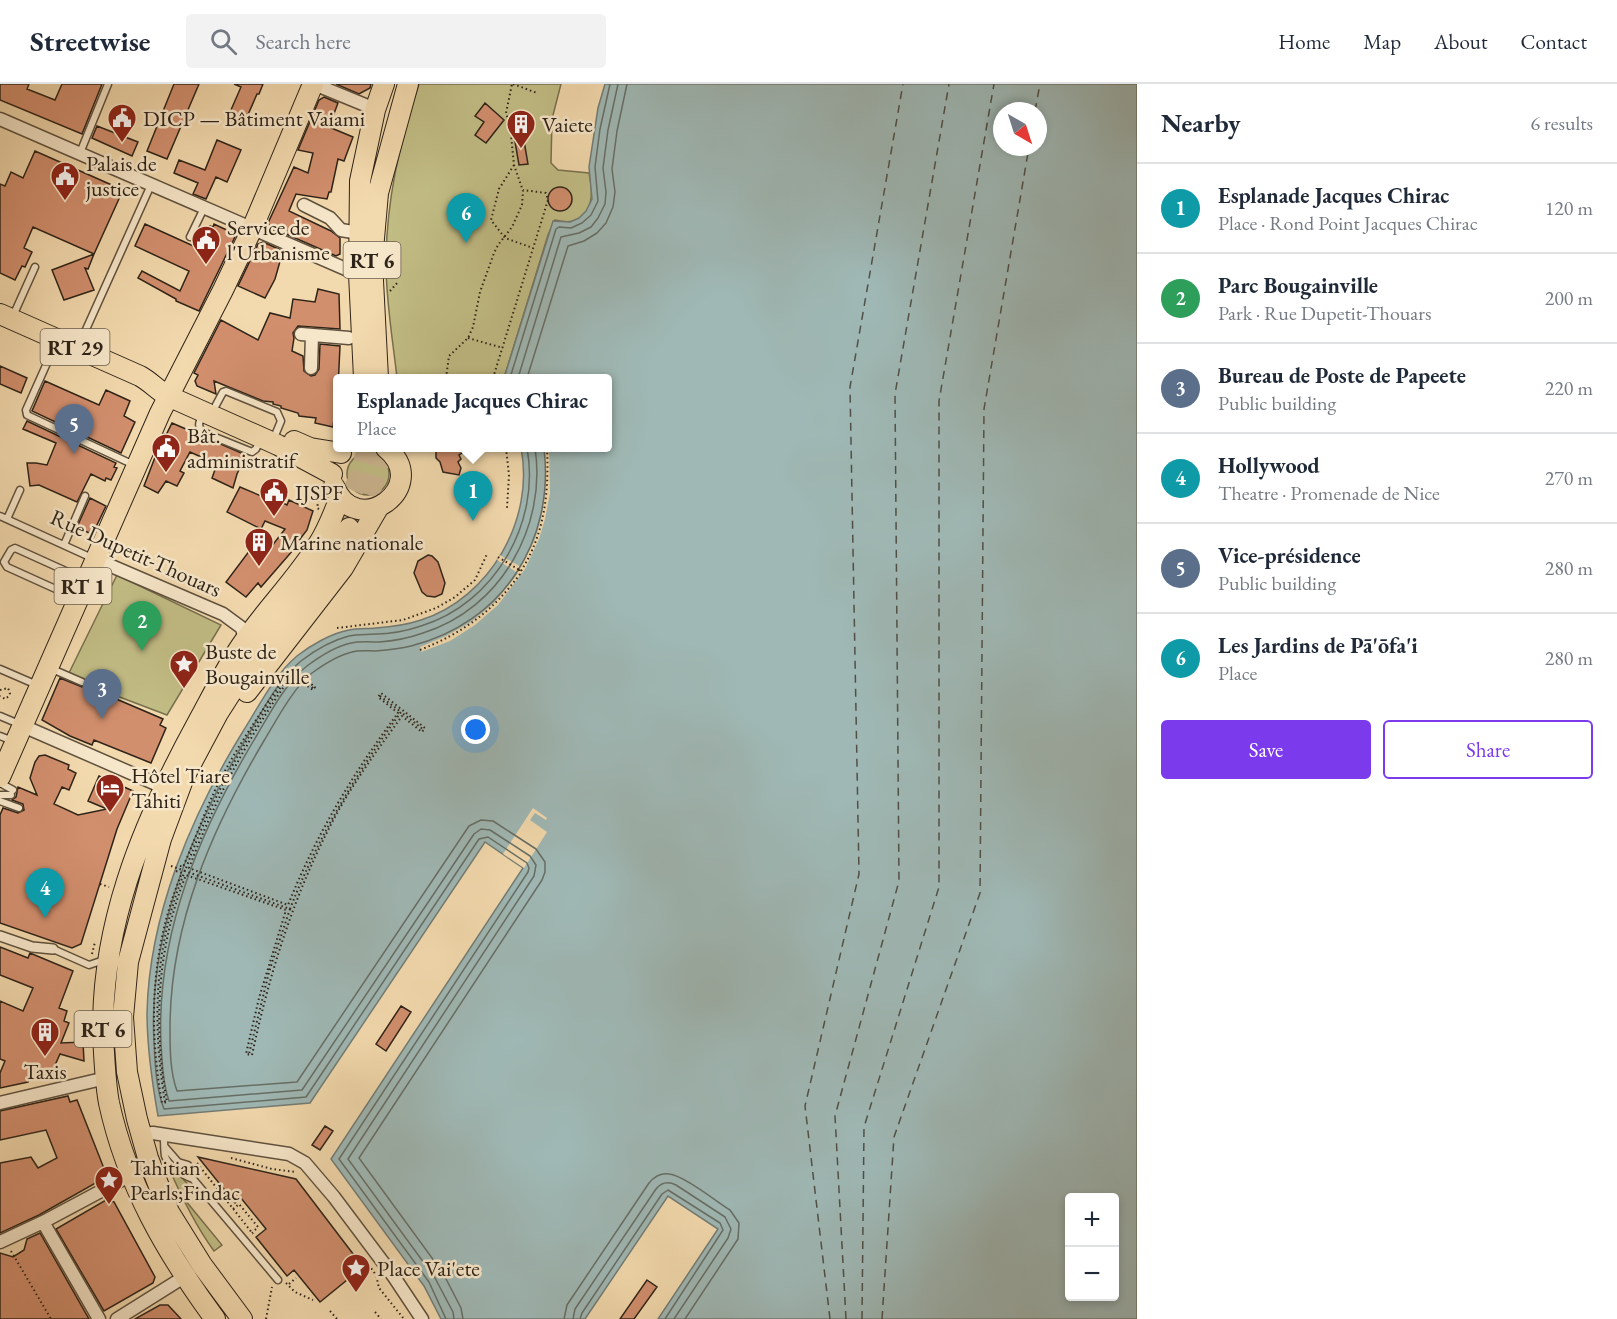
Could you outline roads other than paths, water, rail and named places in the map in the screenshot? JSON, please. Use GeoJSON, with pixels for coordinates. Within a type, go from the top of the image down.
{"type":"FeatureCollection","features":[{"type":"Feature","properties":{"kind":"main road","name":"RT 1"},"geometry":{"type":"LineString","coordinates":[[8,787],[13,735],[49,667],[170,390],[223,290],[252,229],[314,84]]}},
{"type":"Feature","properties":{"kind":"main road","name":"RT 6"},"geometry":{"type":"LineString","coordinates":[[364,374],[359,274],[360,181],[375,109],[384,84]]}},
{"type":"Feature","properties":{"kind":"main road","name":"RT 6"},"geometry":{"type":"LineString","coordinates":[[378,374],[372,261],[378,193],[408,84]]}},
{"type":"Feature","properties":{"kind":"main road"},"geometry":{"type":"LineString","coordinates":[[388,374],[383,327],[381,249],[391,143]]}},
{"type":"Feature","properties":{"kind":"main road"},"geometry":{"type":"LineString","coordinates":[[353,374],[348,270],[360,181]]}},
{"type":"Feature","properties":{"kind":"main road","name":"RT 29"},"geometry":{"type":"LineString","coordinates":[[6,316],[150,381],[161,379],[170,390],[269,436],[332,474]]}},
{"type":"Feature","properties":{"kind":"main road","name":"RT 29"},"geometry":{"type":"LineString","coordinates":[[269,436],[310,448],[333,449]]}},
{"type":"Feature","properties":{"kind":"main road"},"geometry":{"type":"LineString","coordinates":[[343,452],[334,465],[332,474],[333,484],[340,497],[357,508],[378,508]]}},
{"type":"Feature","properties":{"kind":"main road"},"geometry":{"type":"LineString","coordinates":[[161,839],[218,732],[343,568],[378,508],[389,501],[399,486],[401,473],[392,452]]}},
{"type":"Feature","properties":{"kind":"main road"},"geometry":{"type":"LineString","coordinates":[[194,729],[245,640],[313,552],[329,526],[340,497]]}},
{"type":"Feature","properties":{"kind":"main road","name":"RT 6"},"geometry":{"type":"LineString","coordinates":[[215,1319],[184,1277],[154,1227],[131,1174],[112,1113],[106,1078],[99,970],[139,844],[163,787],[194,729],[229,678],[344,525],[314,582],[264,645],[218,713],[184,777],[161,839],[128,962],[123,1017],[127,1072],[140,1134],[169,1212],[202,1265],[242,1319]]}},
{"type":"Feature","properties":{"kind":"street"},"geometry":{"type":"LineString","coordinates":[[314,84],[375,109]]}},
{"type":"Feature","properties":{"kind":"street"},"geometry":{"type":"LineString","coordinates":[[0,119],[348,270]]}},
{"type":"Feature","properties":{"kind":"street"},"geometry":{"type":"LineString","coordinates":[[304,205],[330,218],[341,230],[353,232]]}},
{"type":"Feature","properties":{"kind":"street"},"geometry":{"type":"LineString","coordinates":[[311,368],[307,334],[350,338]]}},
{"type":"Feature","properties":{"kind":"street","name":"Rue Dupetit-Thouars"},"geometry":{"type":"LineString","coordinates":[[92,567],[223,614],[242,628],[245,640]]}},
{"type":"Feature","properties":{"kind":"street"},"geometry":{"type":"LineString","coordinates":[[13,735],[163,787]]}},
{"type":"Feature","properties":{"kind":"street"},"geometry":{"type":"LineString","coordinates":[[0,936],[32,947],[53,949]]}},
{"type":"Feature","properties":{"kind":"street"},"geometry":{"type":"LineString","coordinates":[[0,1103],[106,1078]]}},
{"type":"Feature","properties":{"kind":"street"},"geometry":{"type":"LineString","coordinates":[[140,1134],[164,1141],[289,1154],[305,1163],[334,1197],[394,1277],[422,1319]]}},
{"type":"Feature","properties":{"kind":"street"},"geometry":{"type":"LineString","coordinates":[[4,1244],[131,1174]]}},
{"type":"Feature","properties":{"kind":"street"},"geometry":{"type":"LineString","coordinates":[[43,1222],[99,1319]]}},
{"type":"Feature","properties":{"kind":"street"},"geometry":{"type":"LineString","coordinates":[[117,1319],[184,1277]]}},
{"type":"Feature","properties":{"kind":"lane"},"geometry":{"type":"LineString","coordinates":[[80,154],[108,84]]}},
{"type":"Feature","properties":{"kind":"lane"},"geometry":{"type":"LineString","coordinates":[[78,348],[151,185]]}},
{"type":"Feature","properties":{"kind":"lane"},"geometry":{"type":"LineString","coordinates":[[190,237],[204,208]]}},
{"type":"Feature","properties":{"kind":"lane"},"geometry":{"type":"LineString","coordinates":[[6,316],[35,267]]}},
{"type":"Feature","properties":{"kind":"lane"},"geometry":{"type":"LineString","coordinates":[[57,339],[26,411],[27,415],[136,466]]}},
{"type":"Feature","properties":{"kind":"lane"},"geometry":{"type":"LineString","coordinates":[[210,408],[198,424],[200,430],[205,433],[252,452],[269,436]]}},
{"type":"Feature","properties":{"kind":"lane"},"geometry":{"type":"LineString","coordinates":[[3,517],[20,490]]}},
{"type":"Feature","properties":{"kind":"lane"},"geometry":{"type":"LineString","coordinates":[[64,545],[85,496]]}},
{"type":"Feature","properties":{"kind":"lane","name":"Rue Dupetit-Thouars"},"geometry":{"type":"LineString","coordinates":[[3,517],[64,545],[92,567]]}},
{"type":"Feature","properties":{"kind":"lane"},"geometry":{"type":"LineString","coordinates":[[68,572],[60,591],[7,567],[4,562],[7,554],[15,548],[68,572],[92,567]]}},
{"type":"Feature","properties":{"kind":"lane"},"geometry":{"type":"LineString","coordinates":[[49,667],[82,682]]}},
{"type":"Feature","properties":{"kind":"lane"},"geometry":{"type":"LineString","coordinates":[[0,669],[40,686]]}},
{"type":"Feature","properties":{"kind":"lane"},"geometry":{"type":"LineString","coordinates":[[0,716],[13,735]]}},
{"type":"Feature","properties":{"kind":"lane"},"geometry":{"type":"LineString","coordinates":[[0,783],[8,787],[0,795]]}},
{"type":"Feature","properties":{"kind":"lane"},"geometry":{"type":"LineString","coordinates":[[0,801],[19,808]]}},
{"type":"Feature","properties":{"kind":"lane"},"geometry":{"type":"LineString","coordinates":[[53,949],[99,970]]}},
{"type":"Feature","properties":{"kind":"lane"},"geometry":{"type":"LineString","coordinates":[[164,1141],[178,1162],[188,1165]]}},
{"type":"Feature","properties":{"kind":"lane"},"geometry":{"type":"LineString","coordinates":[[164,1141],[165,1158],[168,1162],[193,1179],[278,1280]]}},
{"type":"Feature","properties":{"kind":"water"},"geometry":{"type":"Polygon","coordinates":[[[605,84],[1137,84],[1137,1319],[658,1319],[718,1229],[668,1196],[585,1319],[441,1319],[424,1286],[331,1159],[523,868],[485,842],[310,1103],[158,1116],[150,1065],[147,1013],[150,976],[164,903],[190,832],[206,798],[267,692],[297,656],[322,640],[349,630],[393,626],[421,620],[446,609],[468,594],[487,575],[514,528],[521,502],[524,475],[521,452],[612,452],[612,374],[505,374],[553,221],[570,222],[579,218],[586,211],[592,199],[589,167],[598,108],[605,84]]]}},
{"type":"Feature","properties":{"kind":"tunnel"},"geometry":{"type":"LineString","coordinates":[[341,518],[360,475],[366,452]]}},
{"type":"Feature","properties":{"kind":"tunnel"},"geometry":{"type":"LineString","coordinates":[[354,521],[372,486],[381,452]]}},
{"type":"Feature","properties":{"kind":"place","name":"DICP — Bâtiment Vaiami"},"geometry":{"type":"Point","coordinates":[122,144]}},
{"type":"Feature","properties":{"kind":"place","name":"Vaiete"},"geometry":{"type":"Point","coordinates":[521,150]}},
{"type":"Feature","properties":{"kind":"place","name":"Palais de justice"},"geometry":{"type":"Point","coordinates":[65,202]}},
{"type":"Feature","properties":{"kind":"place","name":"Les Jardins de Pā'ōfa'i"},"geometry":{"type":"Point","coordinates":[466,243]}},
{"type":"Feature","properties":{"kind":"place","name":"Service de l'Urbanisme"},"geometry":{"type":"Point","coordinates":[206,266]}},
{"type":"Feature","properties":{"kind":"place","name":"Vice-présidence"},"geometry":{"type":"Point","coordinates":[74,454]}},
{"type":"Feature","properties":{"kind":"place","name":"Bât. administratif"},"geometry":{"type":"Point","coordinates":[166,474]}},
{"type":"Feature","properties":{"kind":"place","name":"IJSPF"},"geometry":{"type":"Point","coordinates":[274,518]}},
{"type":"Feature","properties":{"kind":"place","name":"Esplanade Jacques Chirac"},"geometry":{"type":"Point","coordinates":[473,521]}},
{"type":"Feature","properties":{"kind":"place","name":"Marine nationale"},"geometry":{"type":"Point","coordinates":[259,568]}},
{"type":"Feature","properties":{"kind":"place","name":"Parc Bougainville"},"geometry":{"type":"Point","coordinates":[142,651]}},
{"type":"Feature","properties":{"kind":"place","name":"Buste de Bougainville"},"geometry":{"type":"Point","coordinates":[184,690]}},
{"type":"Feature","properties":{"kind":"place","name":"Bureau de Poste de Papeete"},"geometry":{"type":"Point","coordinates":[102,719]}},
{"type":"Feature","properties":{"kind":"place","name":"Hôtel Tiare Tahiti"},"geometry":{"type":"Point","coordinates":[110,814]}},
{"type":"Feature","properties":{"kind":"place","name":"Hollywood"},"geometry":{"type":"Point","coordinates":[45,918]}},
{"type":"Feature","properties":{"kind":"place","name":"Taxis"},"geometry":{"type":"Point","coordinates":[45,1058]}},
{"type":"Feature","properties":{"kind":"place","name":"Tahitian Pearls;Findac"},"geometry":{"type":"Point","coordinates":[109,1206]}},
{"type":"Feature","properties":{"kind":"place","name":"Place Vai'ete"},"geometry":{"type":"Point","coordinates":[356,1294]}}]}
